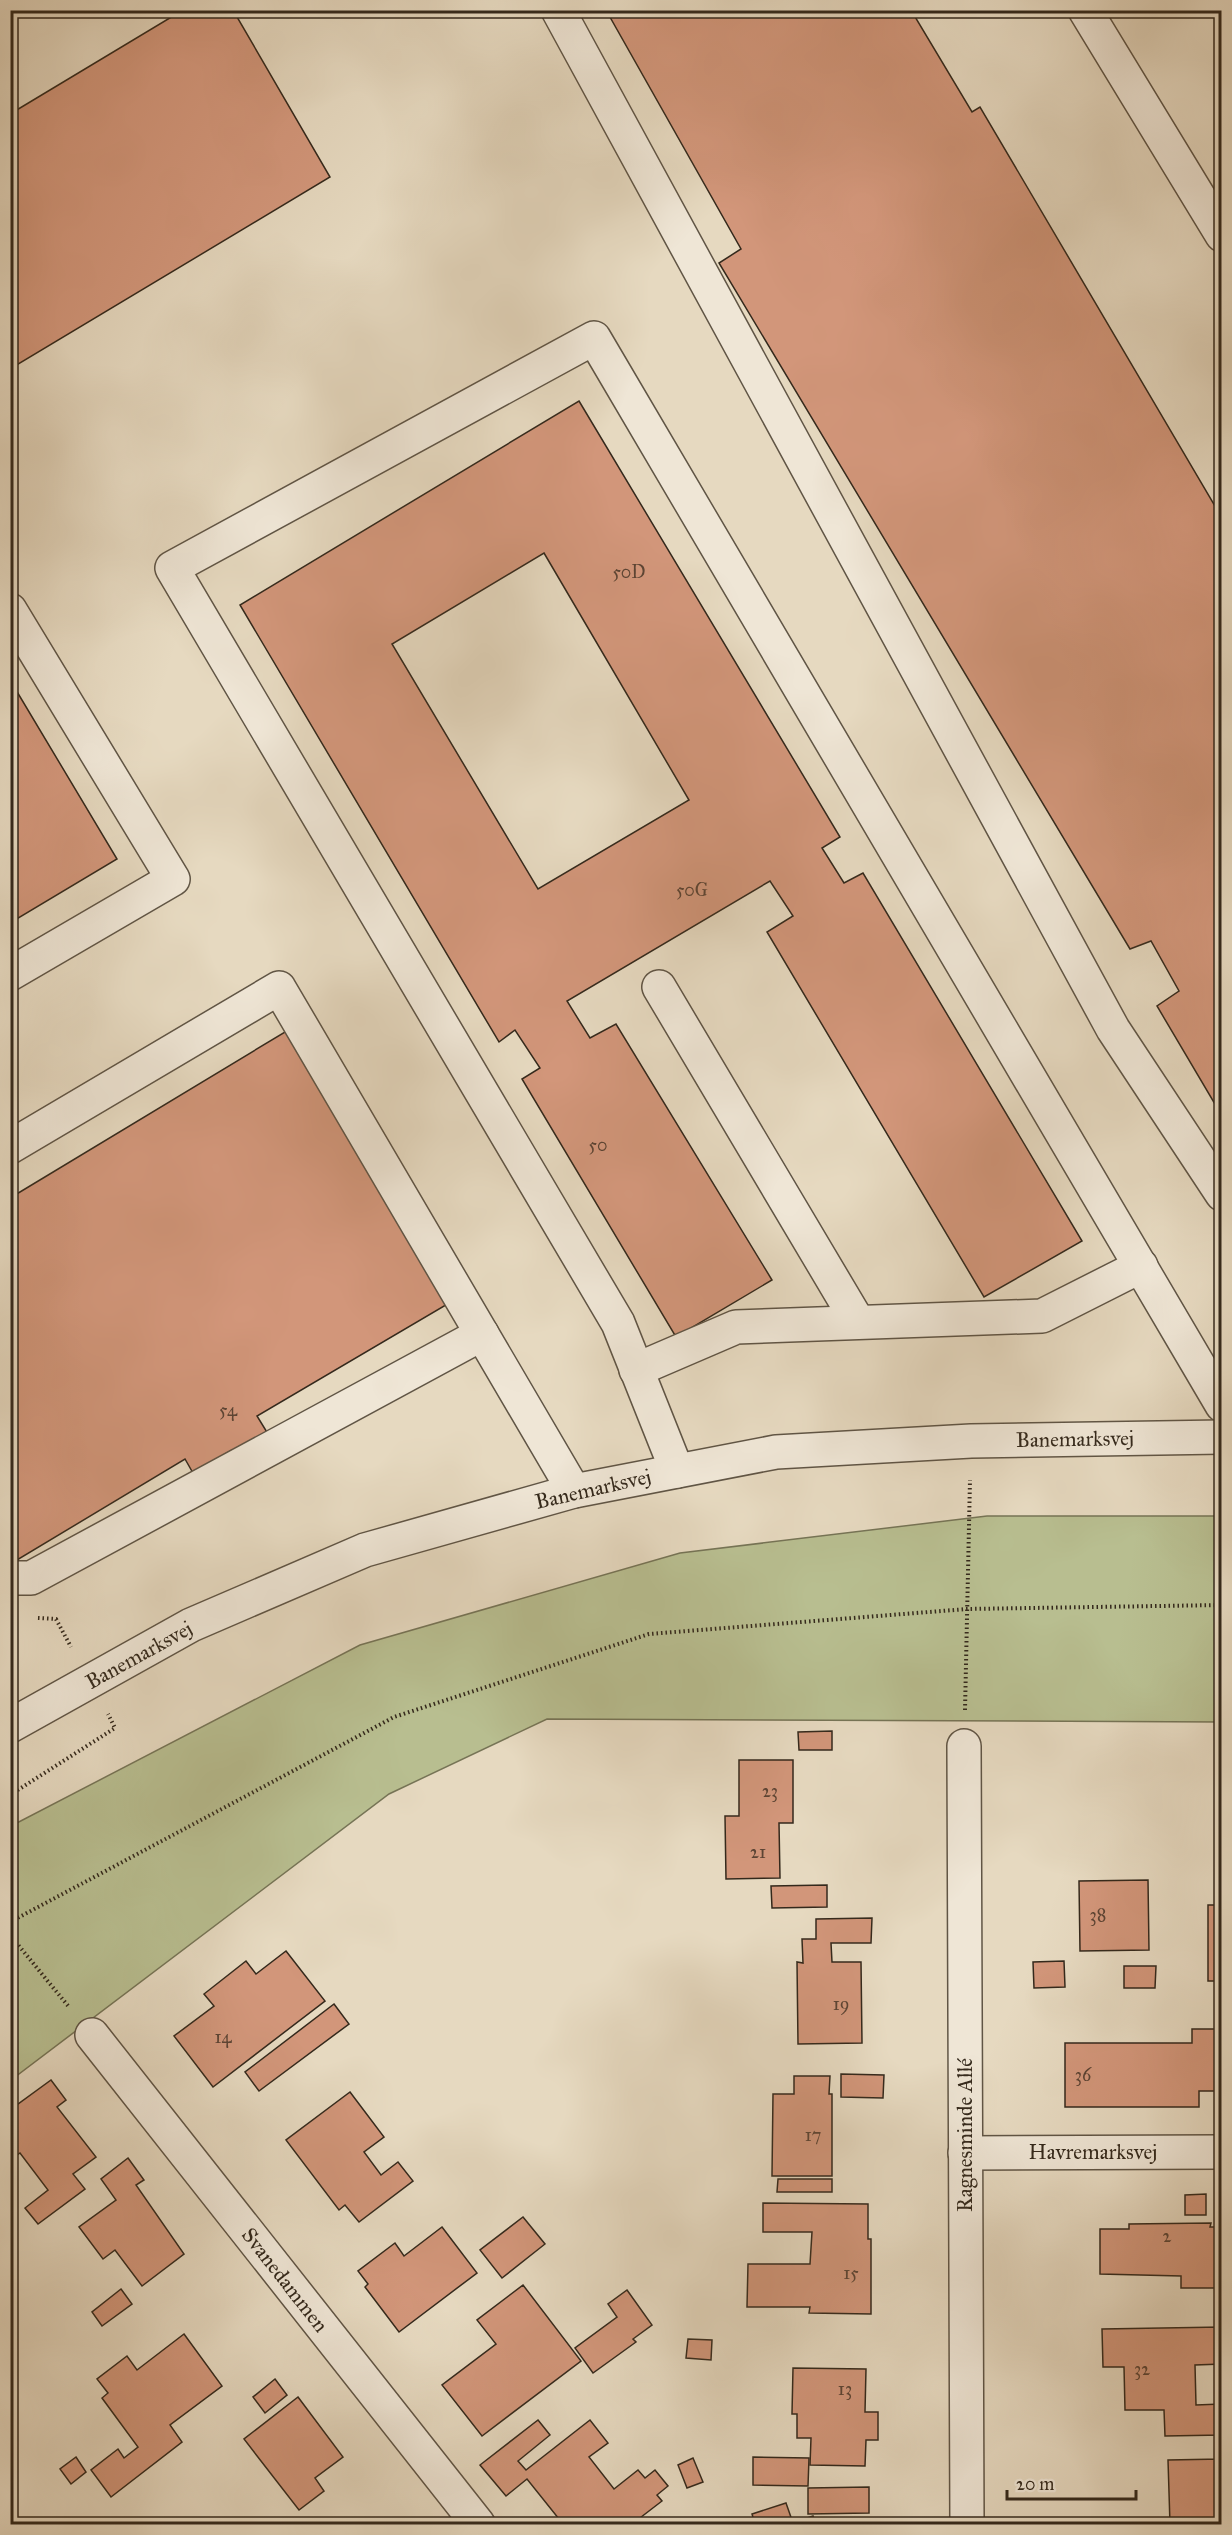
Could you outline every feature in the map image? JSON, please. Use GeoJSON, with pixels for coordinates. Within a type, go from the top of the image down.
{"type":"FeatureCollection","features":[{"type":"Feature","properties":{"kind":"street"},"geometry":{"type":"LineString","coordinates":[[558,10],[1113,1029],[1221,1194]]}},
{"type":"Feature","properties":{"kind":"street"},"geometry":{"type":"LineString","coordinates":[[1085,10],[1221,235]]}},
{"type":"Feature","properties":{"kind":"street"},"geometry":{"type":"LineString","coordinates":[[677,1471],[618,1323],[172,568],[594,338],[1221,1405]]}},
{"type":"Feature","properties":{"kind":"street"},"geometry":{"type":"LineString","coordinates":[[10,610],[172,879],[10,974]]}},
{"type":"Feature","properties":{"kind":"street"},"geometry":{"type":"LineString","coordinates":[[659,987],[858,1322]]}},
{"type":"Feature","properties":{"kind":"street"},"geometry":{"type":"LineString","coordinates":[[10,1147],[279,988],[574,1491]]}},
{"type":"Feature","properties":{"kind":"street"},"geometry":{"type":"LineString","coordinates":[[636,1370],[736,1326],[1042,1316],[1141,1266]]}},
{"type":"Feature","properties":{"kind":"street"},"geometry":{"type":"LineString","coordinates":[[10,1578],[31,1578],[482,1334]]}},
{"type":"Feature","properties":{"kind":"street","name":"Banemarksvej"},"geometry":{"type":"LineString","coordinates":[[10,1726],[191,1625],[365,1550],[574,1491],[776,1452],[970,1441],[1221,1437]]}},
{"type":"Feature","properties":{"kind":"street","name":"Ragnesminde Allé"},"geometry":{"type":"LineString","coordinates":[[964,1746],[967,2524]]}},
{"type":"Feature","properties":{"kind":"street","name":"Svanedammen"},"geometry":{"type":"LineString","coordinates":[[92,2035],[478,2524]]}},
{"type":"Feature","properties":{"kind":"street","name":"Havremarksvej"},"geometry":{"type":"LineString","coordinates":[[965,2153],[1221,2152]]}},
{"type":"Feature","properties":{"kind":"path"},"geometry":{"type":"LineString","coordinates":[[964,1746],[970,1441]]}},
{"type":"Feature","properties":{"kind":"path"},"geometry":{"type":"LineString","coordinates":[[10,1923],[394,1717],[649,1634],[967,1609],[1221,1605]]}},
{"type":"Feature","properties":{"kind":"path"},"geometry":{"type":"LineString","coordinates":[[10,1796],[115,1728]]}},
{"type":"Feature","properties":{"kind":"path"},"geometry":{"type":"LineString","coordinates":[[10,1935],[92,2035]]}},
{"type":"Feature","properties":{"kind":"green space"},"geometry":{"type":"Polygon","coordinates":[[[987,1516],[1221,1516],[1221,1722],[547,1719],[389,1794],[11,2080],[11,1826],[360,1645],[680,1553],[987,1516]]]}},
{"type":"Feature","properties":{"kind":"building"},"geometry":{"type":"Polygon","coordinates":[[[183,10],[233,10],[330,177],[10,369],[10,114],[183,10]]]}},
{"type":"Feature","properties":{"kind":"building"},"geometry":{"type":"Polygon","coordinates":[[[606,10],[911,10],[972,112],[980,107],[1222,518],[1222,1116],[1157,1006],[1179,991],[1151,941],[1130,949],[719,263],[741,249],[606,10]]]}},
{"type":"Feature","properties":{"kind":"building"},"geometry":{"type":"Polygon","coordinates":[[[579,401],[840,837],[822,848],[844,883],[863,873],[1082,1241],[984,1297],[767,932],[793,916],[770,881],[567,1001],[590,1038],[616,1024],[772,1280],[676,1337],[522,1079],[540,1068],[515,1030],[499,1042],[240,605],[579,401]],[[544,553],[392,644],[538,889],[689,800],[544,553]]]}},
{"type":"Feature","properties":{"kind":"building"},"geometry":{"type":"Polygon","coordinates":[[[10,680],[117,859],[10,923],[10,680]]]}},
{"type":"Feature","properties":{"kind":"building"},"geometry":{"type":"Polygon","coordinates":[[[290,1029],[451,1302],[257,1416],[273,1442],[242,1463],[232,1450],[193,1473],[185,1459],[17,1560],[10,1550],[10,1198],[290,1029]]]}},
{"type":"Feature","properties":{"kind":"building"},"geometry":{"type":"Polygon","coordinates":[[[832,1731],[832,1750],[799,1750],[798,1732],[832,1731]]]}},
{"type":"Feature","properties":{"kind":"building"},"geometry":{"type":"Polygon","coordinates":[[[739,1760],[793,1760],[793,1823],[779,1823],[780,1878],[726,1879],[725,1816],[739,1816],[739,1760]]]}},
{"type":"Feature","properties":{"kind":"building"},"geometry":{"type":"Polygon","coordinates":[[[1148,1880],[1149,1950],[1080,1951],[1079,1881],[1148,1880]]]}},
{"type":"Feature","properties":{"kind":"building"},"geometry":{"type":"Polygon","coordinates":[[[827,1885],[827,1907],[772,1908],[771,1886],[827,1885]]]}},
{"type":"Feature","properties":{"kind":"building"},"geometry":{"type":"Polygon","coordinates":[[[1208,1905],[1222,1905],[1222,1981],[1208,1981],[1208,1905]]]}},
{"type":"Feature","properties":{"kind":"building"},"geometry":{"type":"Polygon","coordinates":[[[872,1918],[871,1943],[831,1943],[832,1962],[861,1962],[862,2043],[798,2044],[797,1962],[803,1963],[802,1939],[816,1939],[816,1919],[872,1918]]]}},
{"type":"Feature","properties":{"kind":"building"},"geometry":{"type":"Polygon","coordinates":[[[286,1951],[325,2001],[213,2087],[174,2036],[214,2006],[204,1994],[246,1961],[256,1974],[286,1951]]]}},
{"type":"Feature","properties":{"kind":"building"},"geometry":{"type":"Polygon","coordinates":[[[1064,1961],[1065,1987],[1034,1988],[1033,1962],[1064,1961]]]}},
{"type":"Feature","properties":{"kind":"building"},"geometry":{"type":"Polygon","coordinates":[[[1124,1966],[1156,1966],[1155,1988],[1124,1988],[1124,1966]]]}},
{"type":"Feature","properties":{"kind":"building"},"geometry":{"type":"Polygon","coordinates":[[[334,2004],[349,2024],[259,2091],[245,2072],[334,2004]]]}},
{"type":"Feature","properties":{"kind":"building"},"geometry":{"type":"Polygon","coordinates":[[[1192,2029],[1221,2029],[1222,2091],[1199,2091],[1199,2107],[1065,2107],[1065,2043],[1192,2043],[1192,2029]]]}},
{"type":"Feature","properties":{"kind":"building"},"geometry":{"type":"Polygon","coordinates":[[[841,2074],[884,2075],[883,2098],[841,2097],[841,2074]]]}},
{"type":"Feature","properties":{"kind":"building"},"geometry":{"type":"Polygon","coordinates":[[[794,2076],[830,2076],[832,2176],[772,2176],[773,2094],[794,2094],[794,2076]]]}},
{"type":"Feature","properties":{"kind":"building"},"geometry":{"type":"Polygon","coordinates":[[[51,2080],[66,2100],[57,2107],[96,2157],[73,2174],[85,2189],[38,2224],[25,2208],[48,2190],[20,2153],[10,2160],[10,2110],[51,2080]]]}},
{"type":"Feature","properties":{"kind":"building"},"geometry":{"type":"Polygon","coordinates":[[[350,2092],[384,2137],[364,2152],[381,2175],[398,2162],[413,2181],[359,2222],[345,2205],[339,2210],[286,2140],[350,2092]]]}},
{"type":"Feature","properties":{"kind":"building"},"geometry":{"type":"Polygon","coordinates":[[[128,2158],[144,2180],[136,2185],[184,2254],[142,2286],[115,2250],[103,2259],[79,2227],[116,2200],[101,2179],[128,2158]]]}},
{"type":"Feature","properties":{"kind":"building"},"geometry":{"type":"Polygon","coordinates":[[[778,2179],[832,2179],[832,2192],[777,2192],[778,2179]]]}},
{"type":"Feature","properties":{"kind":"building"},"geometry":{"type":"Polygon","coordinates":[[[1206,2194],[1206,2215],[1185,2215],[1185,2195],[1206,2194]]]}},
{"type":"Feature","properties":{"kind":"building"},"geometry":{"type":"Polygon","coordinates":[[[763,2203],[868,2204],[868,2239],[871,2239],[871,2314],[809,2313],[810,2307],[747,2307],[748,2264],[810,2264],[812,2232],[763,2232],[763,2203]]]}},
{"type":"Feature","properties":{"kind":"building"},"geometry":{"type":"Polygon","coordinates":[[[523,2217],[545,2244],[502,2278],[480,2250],[523,2217]]]}},
{"type":"Feature","properties":{"kind":"building"},"geometry":{"type":"Polygon","coordinates":[[[1211,2223],[1210,2227],[1222,2227],[1222,2288],[1181,2288],[1181,2276],[1100,2274],[1100,2229],[1129,2229],[1129,2224],[1211,2223]]]}},
{"type":"Feature","properties":{"kind":"building"},"geometry":{"type":"Polygon","coordinates":[[[442,2227],[477,2273],[399,2332],[365,2287],[368,2284],[358,2271],[395,2243],[404,2256],[442,2227]]]}},
{"type":"Feature","properties":{"kind":"building"},"geometry":{"type":"Polygon","coordinates":[[[523,2285],[581,2361],[482,2436],[442,2385],[496,2344],[477,2320],[523,2285]]]}},
{"type":"Feature","properties":{"kind":"building"},"geometry":{"type":"Polygon","coordinates":[[[121,2289],[132,2304],[102,2326],[92,2312],[121,2289]]]}},
{"type":"Feature","properties":{"kind":"building"},"geometry":{"type":"Polygon","coordinates":[[[627,2290],[652,2325],[633,2339],[636,2342],[593,2373],[575,2348],[617,2317],[608,2304],[627,2290]]]}},
{"type":"Feature","properties":{"kind":"building"},"geometry":{"type":"Polygon","coordinates":[[[1222,2327],[1222,2364],[1195,2365],[1196,2405],[1221,2404],[1222,2435],[1165,2436],[1164,2410],[1125,2410],[1124,2367],[1103,2367],[1102,2329],[1222,2327]]]}},
{"type":"Feature","properties":{"kind":"building"},"geometry":{"type":"Polygon","coordinates":[[[184,2334],[222,2386],[170,2425],[182,2442],[111,2497],[91,2470],[118,2449],[124,2458],[138,2447],[102,2398],[108,2393],[97,2379],[127,2356],[137,2370],[184,2334]]]}},
{"type":"Feature","properties":{"kind":"building"},"geometry":{"type":"Polygon","coordinates":[[[688,2339],[712,2340],[711,2360],[686,2358],[688,2339]]]}},
{"type":"Feature","properties":{"kind":"building"},"geometry":{"type":"Polygon","coordinates":[[[793,2368],[866,2369],[865,2412],[878,2412],[878,2440],[866,2440],[865,2466],[810,2465],[811,2438],[797,2438],[797,2414],[792,2414],[793,2368]]]}},
{"type":"Feature","properties":{"kind":"building"},"geometry":{"type":"Polygon","coordinates":[[[275,2379],[287,2395],[265,2413],[253,2397],[275,2379]]]}},
{"type":"Feature","properties":{"kind":"building"},"geometry":{"type":"Polygon","coordinates":[[[298,2397],[343,2457],[315,2478],[324,2491],[299,2510],[244,2439],[298,2397]]]}},
{"type":"Feature","properties":{"kind":"building"},"geometry":{"type":"Polygon","coordinates":[[[538,2420],[550,2435],[518,2461],[526,2470],[590,2420],[608,2443],[589,2457],[614,2489],[638,2470],[645,2478],[655,2470],[668,2486],[657,2495],[662,2501],[632,2524],[563,2524],[527,2479],[506,2496],[480,2465],[538,2420]]]}},
{"type":"Feature","properties":{"kind":"building"},"geometry":{"type":"Polygon","coordinates":[[[1222,2453],[1222,2524],[1170,2524],[1168,2460],[1221,2459],[1222,2453]]]}},
{"type":"Feature","properties":{"kind":"building"},"geometry":{"type":"Polygon","coordinates":[[[76,2457],[86,2472],[71,2484],[60,2469],[76,2457]]]}},
{"type":"Feature","properties":{"kind":"building"},"geometry":{"type":"Polygon","coordinates":[[[753,2457],[809,2458],[808,2486],[753,2485],[753,2457]]]}},
{"type":"Feature","properties":{"kind":"building"},"geometry":{"type":"Polygon","coordinates":[[[693,2458],[703,2482],[687,2488],[678,2465],[693,2458]]]}},
{"type":"Feature","properties":{"kind":"building"},"geometry":{"type":"Polygon","coordinates":[[[869,2487],[869,2513],[808,2514],[808,2488],[869,2487]]]}},
{"type":"Feature","properties":{"kind":"building"},"geometry":{"type":"Polygon","coordinates":[[[786,2503],[793,2523],[813,2516],[816,2524],[755,2524],[752,2514],[786,2503]]]}}]}
